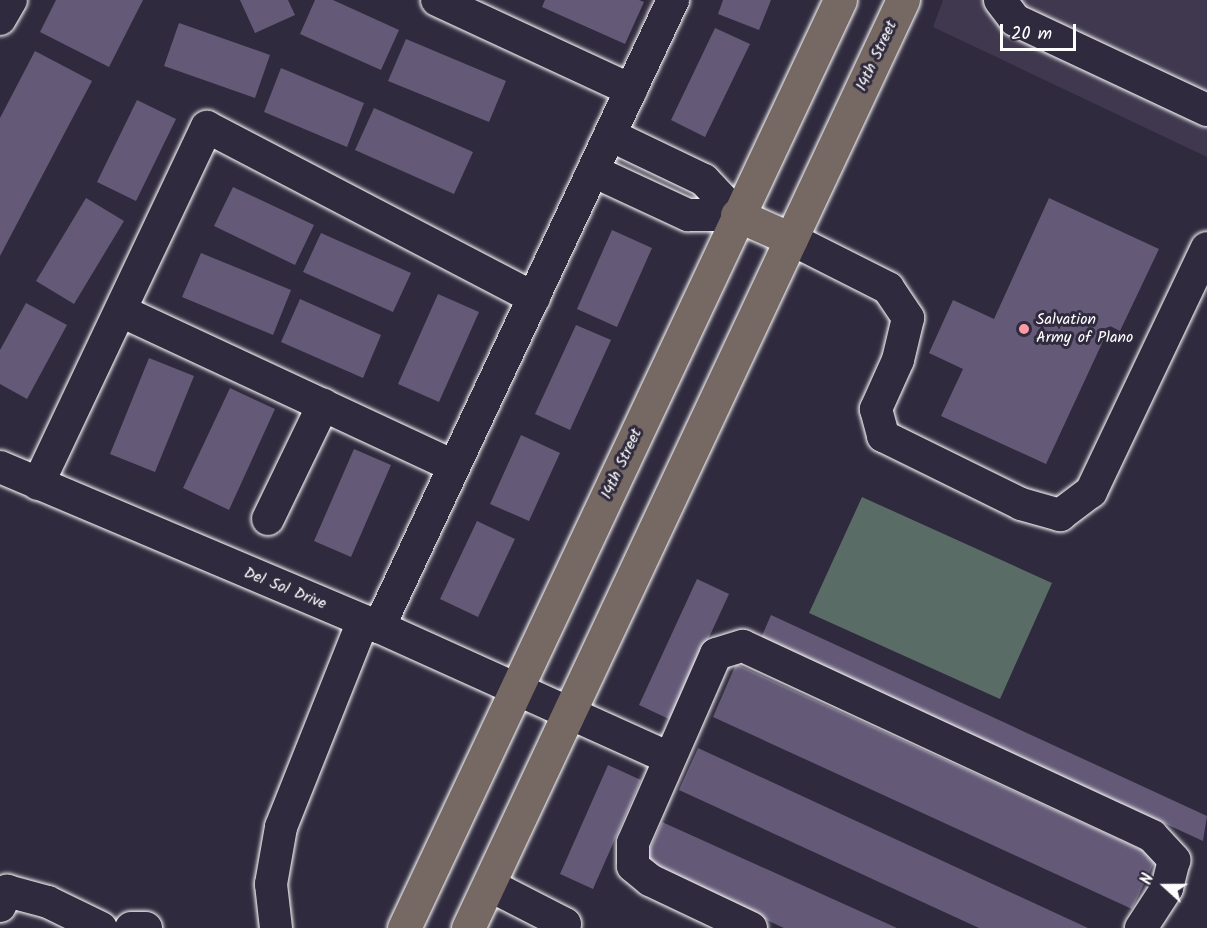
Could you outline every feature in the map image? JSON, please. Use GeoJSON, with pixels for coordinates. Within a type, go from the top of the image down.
{"type":"FeatureCollection","features":[{"type":"Feature","properties":{"kind":"main road","name":"14th Street"},"geometry":{"type":"LineString","coordinates":[[404,928],[840,0]]}},
{"type":"Feature","properties":{"kind":"main road","name":"14th Street"},"geometry":{"type":"LineString","coordinates":[[468,928],[903,0]]}},
{"type":"Feature","properties":{"kind":"main road"},"geometry":{"type":"LineString","coordinates":[[737,215],[791,239]]}},
{"type":"Feature","properties":{"kind":"street"},"geometry":{"type":"LineString","coordinates":[[0,19],[11,0]]}},
{"type":"Feature","properties":{"kind":"street"},"geometry":{"type":"LineString","coordinates":[[437,0],[631,90]]}},
{"type":"Feature","properties":{"kind":"street"},"geometry":{"type":"LineString","coordinates":[[276,928],[271,884],[281,827],[371,624],[454,466],[673,0]]}},
{"type":"Feature","properties":{"kind":"street"},"geometry":{"type":"LineString","coordinates":[[1000,0],[1015,20],[1207,110]]}},
{"type":"Feature","properties":{"kind":"street"},"geometry":{"type":"LineString","coordinates":[[38,484],[207,127],[534,298]]}},
{"type":"Feature","properties":{"kind":"street"},"geometry":{"type":"LineString","coordinates":[[610,135],[704,180],[737,215]]}},
{"type":"Feature","properties":{"kind":"street"},"geometry":{"type":"LineString","coordinates":[[593,171],[688,215],[737,215]]}},
{"type":"Feature","properties":{"kind":"street"},"geometry":{"type":"LineString","coordinates":[[791,239],[888,288],[908,318],[898,360],[876,409],[883,436],[1021,504],[1060,515],[1091,492],[1207,248]]}},
{"type":"Feature","properties":{"kind":"street"},"geometry":{"type":"LineString","coordinates":[[121,311],[454,466]]}},
{"type":"Feature","properties":{"kind":"street"},"geometry":{"type":"LineString","coordinates":[[268,519],[322,405]]}},
{"type":"Feature","properties":{"kind":"street","name":"Del Sol Drive"},"geometry":{"type":"LineString","coordinates":[[0,467],[371,624],[667,757]]}},
{"type":"Feature","properties":{"kind":"street"},"geometry":{"type":"LineString","coordinates":[[751,928],[650,880],[633,866],[633,843],[667,757],[716,654],[743,646],[1152,836],[1174,860],[1167,888],[1141,928]]}},
{"type":"Feature","properties":{"kind":"street"},"geometry":{"type":"LineString","coordinates":[[489,885],[565,924],[563,928]]}},
{"type":"Feature","properties":{"kind":"street"},"geometry":{"type":"LineString","coordinates":[[4,898],[48,902],[101,928]]}},
{"type":"Feature","properties":{"kind":"street"},"geometry":{"type":"LineString","coordinates":[[131,928],[146,928]]}},
{"type":"Feature","properties":{"kind":"shaded area"},"geometry":{"type":"Polygon","coordinates":[[[943,0],[1207,0],[1207,157],[933,27],[943,0]]]}},
{"type":"Feature","properties":{"kind":"green space"},"geometry":{"type":"Polygon","coordinates":[[[862,497],[1052,583],[1000,699],[809,613],[862,497]]]}},
{"type":"Feature","properties":{"kind":"building"},"geometry":{"type":"Polygon","coordinates":[[[56,0],[143,0],[109,67],[40,32],[56,0]]]}},
{"type":"Feature","properties":{"kind":"building"},"geometry":{"type":"Polygon","coordinates":[[[240,0],[288,0],[295,15],[255,33],[240,0]]]}},
{"type":"Feature","properties":{"kind":"building"},"geometry":{"type":"Polygon","coordinates":[[[315,0],[333,0],[399,30],[381,70],[300,34],[315,0]]]}},
{"type":"Feature","properties":{"kind":"building"},"geometry":{"type":"Polygon","coordinates":[[[545,0],[639,0],[644,2],[625,44],[542,7],[545,0]]]}},
{"type":"Feature","properties":{"kind":"building"},"geometry":{"type":"Polygon","coordinates":[[[723,0],[771,0],[759,30],[718,14],[723,0]]]}},
{"type":"Feature","properties":{"kind":"building"},"geometry":{"type":"Polygon","coordinates":[[[179,23],[270,55],[255,98],[164,66],[179,23]]]}},
{"type":"Feature","properties":{"kind":"building"},"geometry":{"type":"Polygon","coordinates":[[[715,28],[750,44],[705,137],[671,120],[715,28]]]}},
{"type":"Feature","properties":{"kind":"building"},"geometry":{"type":"Polygon","coordinates":[[[406,39],[506,81],[489,122],[388,81],[406,39]]]}},
{"type":"Feature","properties":{"kind":"building"},"geometry":{"type":"Polygon","coordinates":[[[35,51],[92,81],[0,256],[0,118],[35,51]]]}},
{"type":"Feature","properties":{"kind":"building"},"geometry":{"type":"Polygon","coordinates":[[[281,68],[364,103],[347,147],[264,112],[281,68]]]}},
{"type":"Feature","properties":{"kind":"building"},"geometry":{"type":"Polygon","coordinates":[[[137,100],[176,119],[136,201],[97,182],[137,100]]]}},
{"type":"Feature","properties":{"kind":"building"},"geometry":{"type":"Polygon","coordinates":[[[374,108],[473,152],[454,194],[355,150],[374,108]]]}},
{"type":"Feature","properties":{"kind":"building"},"geometry":{"type":"Polygon","coordinates":[[[233,187],[314,225],[295,265],[214,226],[233,187]]]}},
{"type":"Feature","properties":{"kind":"building"},"geometry":{"type":"Polygon","coordinates":[[[86,198],[124,221],[74,304],[36,281],[86,198]]]}},
{"type":"Feature","properties":{"kind":"building","name":"Salvation Army of Plano"},"geometry":{"type":"Polygon","coordinates":[[[1049,198],[1159,249],[1120,331],[1110,326],[1046,464],[941,416],[963,369],[929,353],[953,300],[994,319],[1049,198]]]}},
{"type":"Feature","properties":{"kind":"building"},"geometry":{"type":"Polygon","coordinates":[[[612,230],[652,248],[617,327],[577,309],[612,230]]]}},
{"type":"Feature","properties":{"kind":"building"},"geometry":{"type":"Polygon","coordinates":[[[321,233],[411,273],[393,312],[303,272],[321,233]]]}},
{"type":"Feature","properties":{"kind":"building"},"geometry":{"type":"Polygon","coordinates":[[[201,253],[291,290],[273,335],[182,297],[201,253]]]}},
{"type":"Feature","properties":{"kind":"building"},"geometry":{"type":"Polygon","coordinates":[[[438,294],[479,312],[439,402],[398,384],[438,294]]]}},
{"type":"Feature","properties":{"kind":"building"},"geometry":{"type":"Polygon","coordinates":[[[300,299],[381,335],[363,378],[281,342],[300,299]]]}},
{"type":"Feature","properties":{"kind":"building"},"geometry":{"type":"Polygon","coordinates":[[[26,303],[67,325],[27,399],[0,384],[0,350],[26,303]]]}},
{"type":"Feature","properties":{"kind":"building"},"geometry":{"type":"Polygon","coordinates":[[[576,325],[611,340],[570,430],[535,414],[576,325]]]}},
{"type":"Feature","properties":{"kind":"building"},"geometry":{"type":"Polygon","coordinates":[[[149,358],[194,376],[155,472],[110,454],[149,358]]]}},
{"type":"Feature","properties":{"kind":"building"},"geometry":{"type":"Polygon","coordinates":[[[230,388],[275,409],[229,510],[183,488],[230,388]]]}},
{"type":"Feature","properties":{"kind":"building"},"geometry":{"type":"Polygon","coordinates":[[[521,435],[560,453],[529,521],[490,504],[521,435]]]}},
{"type":"Feature","properties":{"kind":"building"},"geometry":{"type":"Polygon","coordinates":[[[354,449],[391,465],[351,557],[314,541],[354,449]]]}},
{"type":"Feature","properties":{"kind":"building"},"geometry":{"type":"Polygon","coordinates":[[[477,521],[515,539],[478,617],[440,599],[477,521]]]}},
{"type":"Feature","properties":{"kind":"building"},"geometry":{"type":"Polygon","coordinates":[[[697,579],[729,594],[671,720],[639,705],[697,579]]]}},
{"type":"Feature","properties":{"kind":"building"},"geometry":{"type":"Polygon","coordinates":[[[771,615],[1207,816],[1203,841],[761,638],[771,615]]]}},
{"type":"Feature","properties":{"kind":"building"},"geometry":{"type":"Polygon","coordinates":[[[736,664],[1157,857],[1132,909],[713,717],[736,664]]]}},
{"type":"Feature","properties":{"kind":"building"},"geometry":{"type":"Polygon","coordinates":[[[698,748],[1088,928],[979,928],[679,790],[698,748]]]}},
{"type":"Feature","properties":{"kind":"building"},"geometry":{"type":"Polygon","coordinates":[[[608,765],[641,780],[593,889],[560,874],[608,765]]]}},
{"type":"Feature","properties":{"kind":"building"},"geometry":{"type":"Polygon","coordinates":[[[662,822],[897,928],[784,928],[643,864],[662,822]]]}},
{"type":"Feature","properties":{"kind":"place","name":"Salvation Army of Plano"},"geometry":{"type":"Point","coordinates":[1024,329]}}]}
